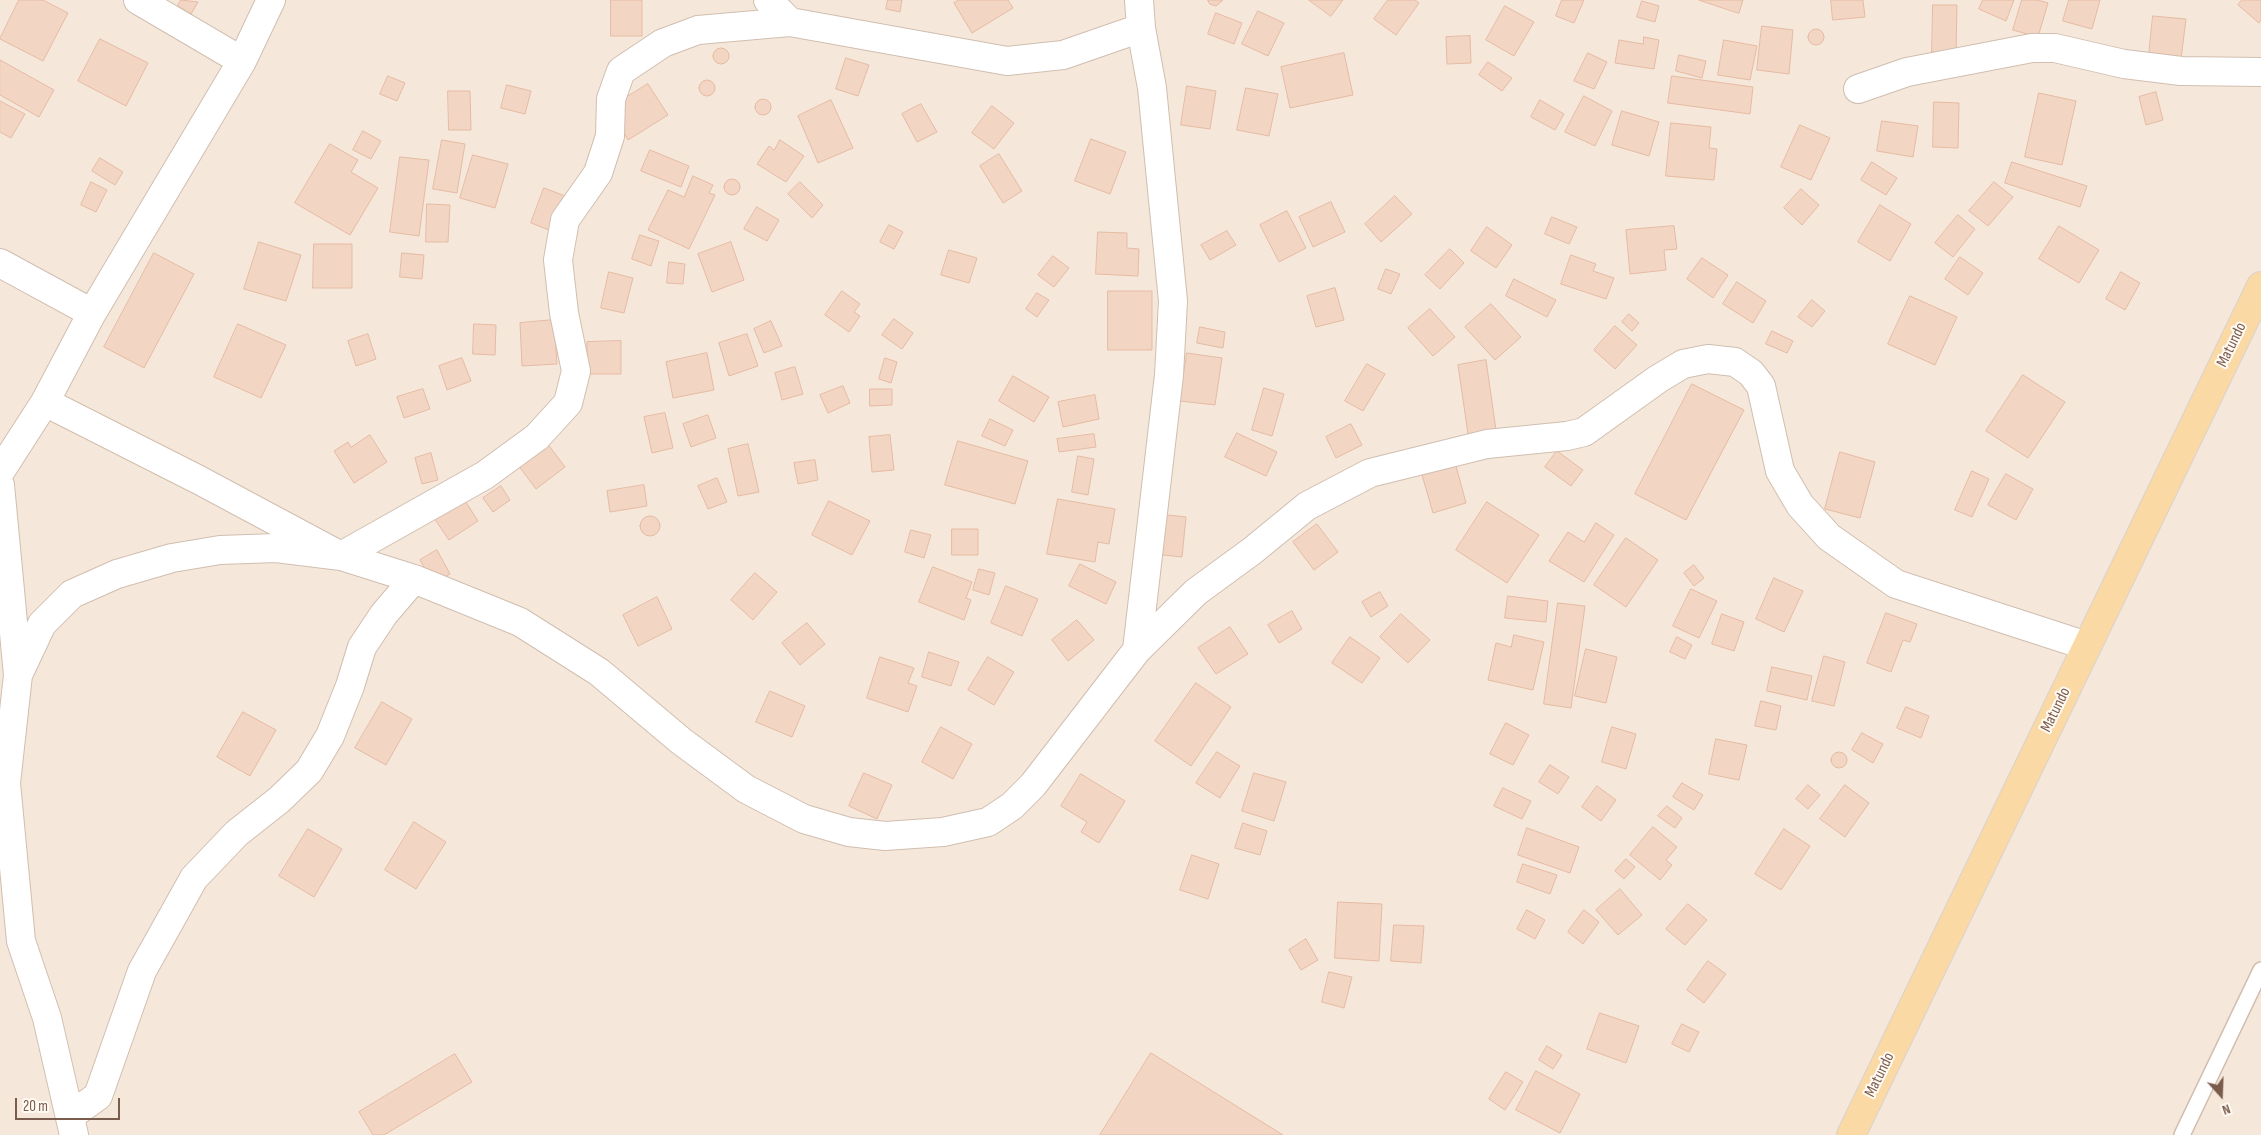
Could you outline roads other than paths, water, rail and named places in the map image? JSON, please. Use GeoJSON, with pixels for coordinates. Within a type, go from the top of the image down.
{"type":"FeatureCollection","features":[{"type":"Feature","properties":{"kind":"main road","name":"Matundo"},"geometry":{"type":"LineString","coordinates":[[1851,1135],[2261,286]]}},
{"type":"Feature","properties":{"kind":"street"},"geometry":{"type":"LineString","coordinates":[[138,0],[242,62]]}},
{"type":"Feature","properties":{"kind":"street"},"geometry":{"type":"LineString","coordinates":[[0,472],[45,402],[92,312],[242,62],[271,0]]}},
{"type":"Feature","properties":{"kind":"street"},"geometry":{"type":"LineString","coordinates":[[768,0],[790,22]]}},
{"type":"Feature","properties":{"kind":"street"},"geometry":{"type":"LineString","coordinates":[[1137,650],[1169,375],[1173,301],[1152,88],[1141,28],[1140,0]]}},
{"type":"Feature","properties":{"kind":"street"},"geometry":{"type":"LineString","coordinates":[[341,556],[485,475],[537,437],[568,403],[576,371],[564,313],[558,260],[565,220],[598,173],[610,136],[611,99],[620,71],[663,43],[698,30],[790,22],[1007,61],[1063,55],[1141,28]]}},
{"type":"Feature","properties":{"kind":"street"},"geometry":{"type":"LineString","coordinates":[[1858,89],[1907,72],[2032,48],[2055,48],[2124,64],[2181,71],[2261,72]]}},
{"type":"Feature","properties":{"kind":"street"},"geometry":{"type":"LineString","coordinates":[[0,263],[92,312]]}},
{"type":"Feature","properties":{"kind":"street"},"geometry":{"type":"LineString","coordinates":[[18,675],[42,624],[72,594],[117,574],[172,558],[220,550],[276,548],[341,556],[414,579],[520,622],[599,672],[681,741],[746,789],[804,819],[849,832],[884,836],[943,832],[988,822],[1012,806],[1033,785],[1137,650],[1196,592],[1252,551],[1307,506],[1370,473],[1487,444],[1567,436],[1584,432],[1658,379],[1683,364],[1708,359],[1735,362],[1751,373],[1761,386],[1780,471],[1800,505],[1829,538],[1896,584],[2087,646]]}},
{"type":"Feature","properties":{"kind":"street"},"geometry":{"type":"LineString","coordinates":[[45,402],[199,480],[341,556]]}},
{"type":"Feature","properties":{"kind":"street"},"geometry":{"type":"LineString","coordinates":[[0,485],[18,675],[6,783],[21,941],[48,1018],[72,1125]]}},
{"type":"Feature","properties":{"kind":"street"},"geometry":{"type":"LineString","coordinates":[[72,1125],[98,1096],[142,971],[194,878],[236,833],[279,800],[309,771],[330,736],[350,686],[362,647],[384,614],[414,579]]}},
{"type":"Feature","properties":{"kind":"lane"},"geometry":{"type":"LineString","coordinates":[[2182,1135],[2261,970]]}}]}
